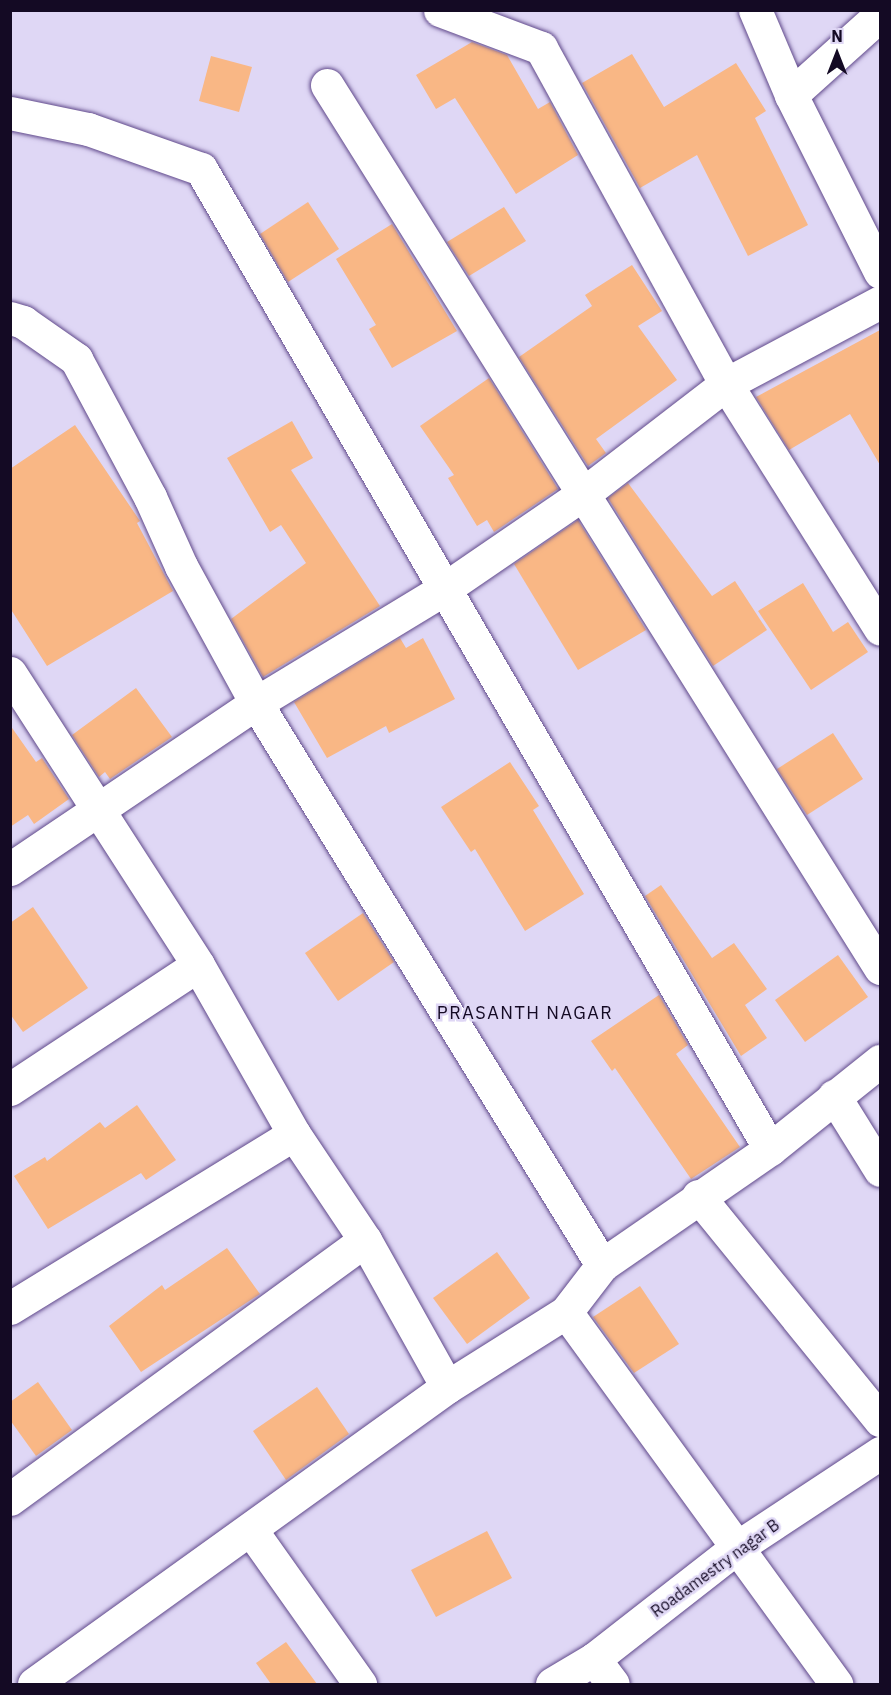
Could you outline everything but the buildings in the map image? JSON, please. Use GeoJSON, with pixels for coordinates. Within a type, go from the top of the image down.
{"type":"FeatureCollection","features":[{"type":"Feature","properties":{"kind":"street"},"geometry":{"type":"LineString","coordinates":[[440,10],[541,48],[726,384],[880,628]]}},
{"type":"Feature","properties":{"kind":"street"},"geometry":{"type":"LineString","coordinates":[[755,10],[791,95],[880,272]]}},
{"type":"Feature","properties":{"kind":"street"},"geometry":{"type":"LineString","coordinates":[[791,95],[880,15]]}},
{"type":"Feature","properties":{"kind":"street"},"geometry":{"type":"LineString","coordinates":[[327,85],[880,968]]}},
{"type":"Feature","properties":{"kind":"street"},"geometry":{"type":"LineString","coordinates":[[10,113],[88,129],[201,169],[770,1149]]}},
{"type":"Feature","properties":{"kind":"street"},"geometry":{"type":"LineString","coordinates":[[10,869],[256,703],[444,588],[583,494],[726,384],[880,302]]}},
{"type":"Feature","properties":{"kind":"street"},"geometry":{"type":"LineString","coordinates":[[10,318],[23,322],[76,359],[150,497],[181,566],[256,703],[602,1265]]}},
{"type":"Feature","properties":{"kind":"street"},"geometry":{"type":"LineString","coordinates":[[10,673],[198,965],[294,1134],[366,1240],[447,1387]]}},
{"type":"Feature","properties":{"kind":"street"},"geometry":{"type":"LineString","coordinates":[[10,1089],[198,965]]}},
{"type":"Feature","properties":{"kind":"street"},"geometry":{"type":"LineString","coordinates":[[34,1684],[447,1387],[566,1312],[602,1265],[698,1196],[770,1149],[880,1061]]}},
{"type":"Feature","properties":{"kind":"street"},"geometry":{"type":"LineString","coordinates":[[834,1096],[880,1170]]}},
{"type":"Feature","properties":{"kind":"street"},"geometry":{"type":"LineString","coordinates":[[10,1308],[294,1134]]}},
{"type":"Feature","properties":{"kind":"street"},"geometry":{"type":"LineString","coordinates":[[698,1196],[880,1420]]}},
{"type":"Feature","properties":{"kind":"street"},"geometry":{"type":"LineString","coordinates":[[10,1499],[366,1240]]}},
{"type":"Feature","properties":{"kind":"street"},"geometry":{"type":"LineString","coordinates":[[566,1312],[836,1684]]}},
{"type":"Feature","properties":{"kind":"street","name":"Roadamestry nagar B"},"geometry":{"type":"LineString","coordinates":[[552,1684],[594,1659],[736,1548],[880,1453]]}},
{"type":"Feature","properties":{"kind":"street"},"geometry":{"type":"LineString","coordinates":[[251,1530],[360,1684]]}},
{"type":"Feature","properties":{"kind":"street"},"geometry":{"type":"LineString","coordinates":[[594,1659],[613,1684]]}},
{"type":"Feature","properties":{"kind":"district","name":"PRASANTH NAGAR"},"geometry":{"type":"Point","coordinates":[525,1013]}}]}
